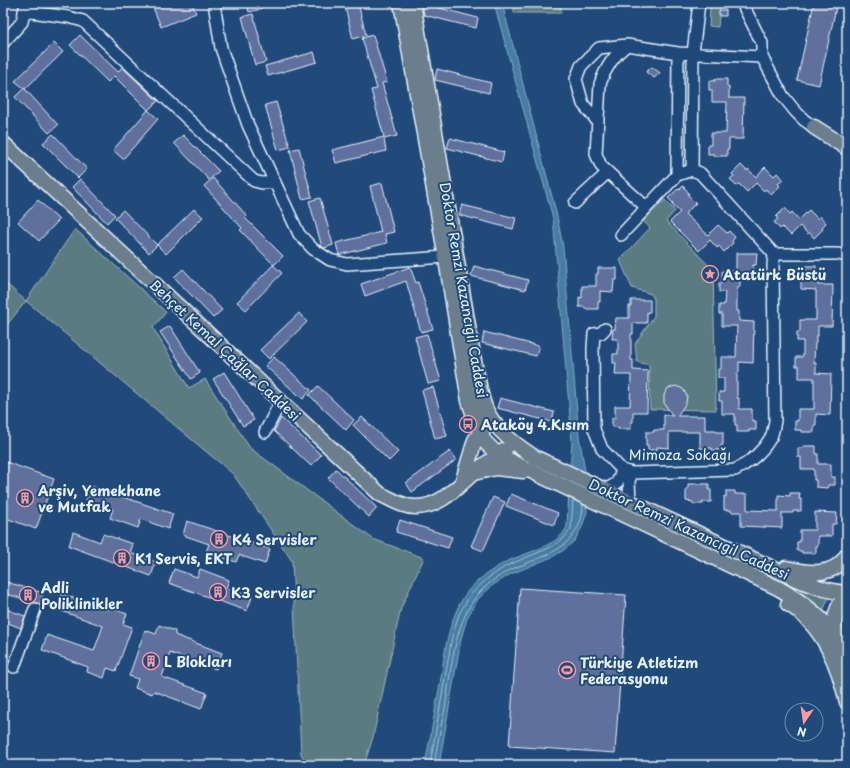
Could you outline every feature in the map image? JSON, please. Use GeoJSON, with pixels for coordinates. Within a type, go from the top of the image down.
{"type":"FeatureCollection","features":[{"type":"Feature","properties":{"kind":"main road","name":"Doktor Remzi Kazancıgil Caddesi"},"geometry":{"type":"LineString","coordinates":[[401,3],[469,401],[484,441],[499,454],[538,475],[719,559],[801,601],[817,615],[843,644]]}},
{"type":"Feature","properties":{"kind":"main road","name":"Doktor Remzi Kazancıgil Caddesi"},"geometry":{"type":"LineString","coordinates":[[413,3],[475,366],[483,401],[488,414],[511,440],[534,457],[798,580],[834,592],[847,593]]}},
{"type":"Feature","properties":{"kind":"main road"},"geometry":{"type":"LineString","coordinates":[[814,126],[847,135]]}},
{"type":"Feature","properties":{"kind":"main road"},"geometry":{"type":"LineString","coordinates":[[814,126],[847,148]]}},
{"type":"Feature","properties":{"kind":"main road","name":"Behçet Kemal Çağlar Caddesi"},"geometry":{"type":"LineString","coordinates":[[3,143],[380,494],[400,504],[415,508],[433,504],[452,493],[466,479],[506,450],[511,440]]}},
{"type":"Feature","properties":{"kind":"main road"},"geometry":{"type":"LineString","coordinates":[[466,479],[475,440],[480,433],[491,425],[497,425]]}},
{"type":"Feature","properties":{"kind":"main road"},"geometry":{"type":"LineString","coordinates":[[466,479],[479,472],[496,468],[520,470],[538,475]]}},
{"type":"Feature","properties":{"kind":"main road"},"geometry":{"type":"LineString","coordinates":[[765,564],[812,573],[834,568],[847,554]]}},
{"type":"Feature","properties":{"kind":"main road"},"geometry":{"type":"LineString","coordinates":[[719,559],[749,581],[795,609],[816,629],[826,644],[836,665],[847,702]]}},
{"type":"Feature","properties":{"kind":"main road"},"geometry":{"type":"LineString","coordinates":[[847,593],[840,601],[834,620],[835,630],[843,644],[847,659]]}},
{"type":"Feature","properties":{"kind":"street"},"geometry":{"type":"LineString","coordinates":[[214,3],[221,48],[248,125],[299,234],[313,249],[330,260],[347,264],[445,257]]}},
{"type":"Feature","properties":{"kind":"street"},"geometry":{"type":"LineString","coordinates":[[692,170],[693,53],[699,3]]}},
{"type":"Feature","properties":{"kind":"street"},"geometry":{"type":"LineString","coordinates":[[742,3],[762,43],[762,57],[783,96],[799,116],[814,126]]}},
{"type":"Feature","properties":{"kind":"street"},"geometry":{"type":"LineString","coordinates":[[3,44],[22,22],[25,7],[83,21],[254,180],[262,183],[275,182]]}},
{"type":"Feature","properties":{"kind":"street"},"geometry":{"type":"LineString","coordinates":[[598,122],[583,104],[576,79],[581,66],[599,48],[627,45],[678,53],[762,57]]}},
{"type":"Feature","properties":{"kind":"street"},"geometry":{"type":"LineString","coordinates":[[627,45],[618,52],[604,73],[600,84],[596,154],[601,166],[646,208]]}},
{"type":"Feature","properties":{"kind":"street"},"geometry":{"type":"LineString","coordinates":[[677,176],[678,53]]}},
{"type":"Feature","properties":{"kind":"street"},"geometry":{"type":"LineString","coordinates":[[621,235],[677,176],[692,170],[700,173],[774,254],[844,254]]}},
{"type":"Feature","properties":{"kind":"street"},"geometry":{"type":"LineString","coordinates":[[574,203],[608,172]]}},
{"type":"Feature","properties":{"kind":"street","name":"Mimoza Sokağı"},"geometry":{"type":"LineString","coordinates":[[605,330],[601,334],[594,334],[593,348],[594,429],[602,449],[627,471],[735,470],[745,465],[755,456],[771,436],[775,421],[772,266],[774,254]]}},
{"type":"Feature","properties":{"kind":"street"},"geometry":{"type":"LineString","coordinates":[[265,432],[281,401]]}},
{"type":"Feature","properties":{"kind":"street"},"geometry":{"type":"LineString","coordinates":[[602,488],[617,483],[627,471]]}},
{"type":"Feature","properties":{"kind":"street"},"geometry":{"type":"LineString","coordinates":[[627,471],[630,502]]}},
{"type":"Feature","properties":{"kind":"street"},"geometry":{"type":"LineString","coordinates":[[14,668],[35,609]]}},
{"type":"Feature","properties":{"kind":"green space"},"geometry":{"type":"Polygon","coordinates":[[[514,3],[561,3],[561,13],[514,13],[514,3]]]}},
{"type":"Feature","properties":{"kind":"green space"},"geometry":{"type":"Polygon","coordinates":[[[710,7],[720,7],[718,27],[709,26],[710,7]]]}},
{"type":"Feature","properties":{"kind":"green space"},"geometry":{"type":"Polygon","coordinates":[[[665,200],[675,211],[666,221],[713,270],[716,410],[650,409],[649,365],[637,362],[635,344],[654,316],[654,299],[651,294],[632,288],[620,260],[650,228],[643,221],[665,200]]]}},
{"type":"Feature","properties":{"kind":"green space"},"geometry":{"type":"Polygon","coordinates":[[[75,229],[166,312],[153,328],[189,388],[205,379],[250,448],[373,539],[424,558],[401,608],[373,737],[364,765],[308,765],[301,754],[292,561],[233,474],[26,301],[75,229]]]}},
{"type":"Feature","properties":{"kind":"green space"},"geometry":{"type":"Polygon","coordinates":[[[3,281],[26,301],[6,326],[3,326],[3,281]]]}},
{"type":"Feature","properties":{"kind":"green space"},"geometry":{"type":"Polygon","coordinates":[[[727,551],[829,597],[823,611],[725,556],[727,551]]]}},
{"type":"Feature","properties":{"kind":"water"},"geometry":{"type":"Polygon","coordinates":[[[494,3],[502,3],[557,216],[563,247],[579,436],[585,471],[587,512],[582,527],[575,540],[564,550],[552,557],[511,574],[493,585],[478,599],[467,618],[461,639],[439,765],[425,765],[448,635],[461,601],[468,591],[489,572],[511,560],[550,543],[564,532],[567,525],[572,441],[553,218],[494,3]]]}},
{"type":"Feature","properties":{"kind":"building"},"geometry":{"type":"Polygon","coordinates":[[[155,3],[192,3],[196,13],[161,27],[152,5],[155,3]]]}},
{"type":"Feature","properties":{"kind":"building"},"geometry":{"type":"Polygon","coordinates":[[[247,3],[259,3],[261,9],[249,12],[247,3]]]}},
{"type":"Feature","properties":{"kind":"building"},"geometry":{"type":"Polygon","coordinates":[[[344,3],[358,3],[366,35],[353,39],[344,3]]]}},
{"type":"Feature","properties":{"kind":"building"},"geometry":{"type":"Polygon","coordinates":[[[814,3],[837,3],[819,85],[797,80],[814,3]]]}},
{"type":"Feature","properties":{"kind":"building"},"geometry":{"type":"Polygon","coordinates":[[[424,4],[478,18],[476,28],[424,15],[424,4]]]}},
{"type":"Feature","properties":{"kind":"building"},"geometry":{"type":"Polygon","coordinates":[[[719,10],[726,10],[726,16],[719,16],[719,10]]]}},
{"type":"Feature","properties":{"kind":"building"},"geometry":{"type":"Polygon","coordinates":[[[253,14],[266,62],[255,65],[242,17],[253,14]]]}},
{"type":"Feature","properties":{"kind":"building"},"geometry":{"type":"Polygon","coordinates":[[[80,35],[118,72],[122,67],[158,101],[148,110],[114,76],[108,82],[70,45],[80,35]]]}},
{"type":"Feature","properties":{"kind":"building"},"geometry":{"type":"Polygon","coordinates":[[[373,35],[387,82],[382,83],[397,136],[384,139],[386,151],[336,163],[332,150],[384,137],[371,90],[377,89],[362,38],[373,35]]]}},
{"type":"Feature","properties":{"kind":"building"},"geometry":{"type":"Polygon","coordinates":[[[54,43],[63,52],[25,89],[15,81],[54,43]]]}},
{"type":"Feature","properties":{"kind":"building"},"geometry":{"type":"Polygon","coordinates":[[[314,52],[317,62],[268,76],[265,66],[314,52]]]}},
{"type":"Feature","properties":{"kind":"building"},"geometry":{"type":"Polygon","coordinates":[[[652,67],[660,73],[654,78],[646,72],[652,67]]]}},
{"type":"Feature","properties":{"kind":"building"},"geometry":{"type":"Polygon","coordinates":[[[437,69],[491,83],[489,93],[435,80],[437,69]]]}},
{"type":"Feature","properties":{"kind":"building"},"geometry":{"type":"Polygon","coordinates":[[[715,79],[727,79],[729,98],[744,98],[743,139],[729,139],[727,156],[714,156],[714,154],[708,154],[708,145],[711,145],[711,133],[726,133],[727,102],[712,102],[712,90],[709,90],[709,81],[715,81],[715,79]]]}},
{"type":"Feature","properties":{"kind":"building"},"geometry":{"type":"Polygon","coordinates":[[[24,88],[58,125],[49,133],[15,97],[24,88]]]}},
{"type":"Feature","properties":{"kind":"building"},"geometry":{"type":"Polygon","coordinates":[[[276,102],[290,147],[278,150],[265,105],[276,102]]]}},
{"type":"Feature","properties":{"kind":"building"},"geometry":{"type":"Polygon","coordinates":[[[148,110],[158,119],[123,159],[113,150],[148,110]]]}},
{"type":"Feature","properties":{"kind":"building"},"geometry":{"type":"Polygon","coordinates":[[[53,134],[87,169],[78,178],[43,143],[53,134]]]}},
{"type":"Feature","properties":{"kind":"building"},"geometry":{"type":"Polygon","coordinates":[[[183,135],[219,171],[209,180],[174,143],[183,135]]]}},
{"type":"Feature","properties":{"kind":"building"},"geometry":{"type":"Polygon","coordinates":[[[450,138],[504,152],[502,162],[447,148],[450,138]]]}},
{"type":"Feature","properties":{"kind":"building"},"geometry":{"type":"Polygon","coordinates":[[[299,148],[312,197],[302,199],[290,150],[299,148]]]}},
{"type":"Feature","properties":{"kind":"building"},"geometry":{"type":"Polygon","coordinates":[[[741,165],[747,171],[748,169],[756,177],[765,167],[774,176],[777,173],[783,180],[778,184],[780,186],[771,195],[766,189],[764,191],[756,183],[747,192],[739,184],[736,186],[730,179],[734,176],[732,174],[741,165]]]}},
{"type":"Feature","properties":{"kind":"building"},"geometry":{"type":"Polygon","coordinates":[[[213,178],[247,216],[245,218],[283,256],[274,265],[240,230],[242,228],[204,186],[213,178]]]}},
{"type":"Feature","properties":{"kind":"building"},"geometry":{"type":"Polygon","coordinates":[[[80,179],[115,215],[107,223],[72,187],[80,179]]]}},
{"type":"Feature","properties":{"kind":"building"},"geometry":{"type":"Polygon","coordinates":[[[382,183],[394,232],[385,234],[387,243],[339,255],[336,243],[381,232],[370,186],[382,183]]]}},
{"type":"Feature","properties":{"kind":"building"},"geometry":{"type":"Polygon","coordinates":[[[683,186],[689,193],[688,195],[696,203],[685,214],[708,235],[718,225],[727,233],[729,231],[735,237],[732,241],[733,243],[724,252],[719,246],[717,248],[710,240],[699,251],[670,222],[680,212],[672,205],[673,203],[668,198],[683,186]]]}},
{"type":"Feature","properties":{"kind":"building"},"geometry":{"type":"Polygon","coordinates":[[[320,198],[333,245],[324,248],[322,247],[309,201],[320,198]]]}},
{"type":"Feature","properties":{"kind":"building"},"geometry":{"type":"Polygon","coordinates":[[[38,200],[59,220],[39,241],[18,222],[38,200]]]}},
{"type":"Feature","properties":{"kind":"building"},"geometry":{"type":"Polygon","coordinates":[[[462,205],[516,218],[513,229],[459,215],[462,205]]]}},
{"type":"Feature","properties":{"kind":"building"},"geometry":{"type":"Polygon","coordinates":[[[785,208],[790,214],[792,212],[799,220],[809,210],[818,219],[820,216],[826,223],[822,227],[823,229],[814,238],[809,232],[808,234],[800,226],[791,235],[782,227],[780,229],[774,222],[778,219],[776,217],[785,208]]]}},
{"type":"Feature","properties":{"kind":"building"},"geometry":{"type":"Polygon","coordinates":[[[194,209],[203,217],[166,254],[157,245],[194,209]]]}},
{"type":"Feature","properties":{"kind":"building"},"geometry":{"type":"Polygon","coordinates":[[[123,210],[157,245],[149,253],[115,218],[123,210]]]}},
{"type":"Feature","properties":{"kind":"building"},"geometry":{"type":"Polygon","coordinates":[[[736,253],[757,253],[756,265],[753,265],[753,277],[740,276],[740,287],[738,287],[737,294],[737,311],[739,311],[739,321],[754,322],[753,363],[739,362],[739,373],[737,373],[737,398],[739,398],[739,409],[752,409],[752,421],[756,421],[756,430],[749,430],[749,432],[737,432],[737,425],[735,425],[735,414],[722,414],[722,401],[719,401],[719,392],[724,392],[724,378],[718,378],[718,369],[721,369],[721,357],[736,357],[737,326],[722,326],[722,314],[719,314],[719,305],[724,305],[725,292],[719,292],[719,283],[722,283],[722,271],[736,271],[736,253]]]}},
{"type":"Feature","properties":{"kind":"building"},"geometry":{"type":"Polygon","coordinates":[[[273,265],[282,273],[246,310],[237,302],[273,265]]]}},
{"type":"Feature","properties":{"kind":"building"},"geometry":{"type":"Polygon","coordinates":[[[474,266],[528,280],[525,290],[471,276],[474,266]]]}},
{"type":"Feature","properties":{"kind":"building"},"geometry":{"type":"Polygon","coordinates":[[[804,266],[816,266],[818,285],[833,285],[832,326],[818,326],[814,363],[816,363],[816,373],[831,374],[830,415],[816,414],[816,425],[814,425],[814,432],[801,432],[801,430],[795,430],[795,421],[798,421],[798,409],[814,409],[814,378],[799,378],[799,366],[796,366],[796,357],[802,357],[803,355],[803,341],[797,341],[797,332],[800,332],[800,320],[816,320],[816,290],[801,289],[801,277],[798,277],[798,268],[804,268],[804,266]]]}},
{"type":"Feature","properties":{"kind":"building"},"geometry":{"type":"Polygon","coordinates":[[[410,267],[416,283],[418,282],[433,329],[421,332],[406,281],[365,296],[361,284],[410,267]]]}},
{"type":"Feature","properties":{"kind":"building"},"geometry":{"type":"Polygon","coordinates":[[[598,268],[617,268],[617,280],[614,280],[613,292],[600,291],[600,302],[598,302],[598,309],[585,309],[585,307],[579,307],[579,297],[582,298],[582,286],[596,286],[596,274],[598,274],[598,268]]]}},
{"type":"Feature","properties":{"kind":"building"},"geometry":{"type":"Polygon","coordinates":[[[183,269],[222,310],[213,318],[174,277],[183,269]]]}},
{"type":"Feature","properties":{"kind":"building"},"geometry":{"type":"Polygon","coordinates":[[[631,300],[650,300],[650,312],[647,312],[647,323],[633,323],[633,334],[631,334],[631,360],[633,360],[633,370],[648,371],[647,412],[633,412],[631,429],[618,429],[618,427],[612,427],[612,418],[615,418],[615,406],[630,406],[631,375],[615,375],[616,363],[613,363],[613,354],[618,354],[618,339],[612,339],[613,329],[615,329],[616,318],[629,318],[629,306],[631,306],[631,300]]]}},
{"type":"Feature","properties":{"kind":"building"},"geometry":{"type":"Polygon","coordinates":[[[299,313],[307,322],[269,359],[260,350],[299,313]]]}},
{"type":"Feature","properties":{"kind":"building"},"geometry":{"type":"Polygon","coordinates":[[[170,326],[200,373],[191,379],[160,332],[170,326]]]}},
{"type":"Feature","properties":{"kind":"building"},"geometry":{"type":"Polygon","coordinates":[[[484,332],[539,346],[536,356],[482,343],[484,332]]]}},
{"type":"Feature","properties":{"kind":"building"},"geometry":{"type":"Polygon","coordinates":[[[427,334],[441,381],[428,384],[415,337],[427,334]]]}},
{"type":"Feature","properties":{"kind":"building"},"geometry":{"type":"Polygon","coordinates":[[[274,357],[311,390],[303,399],[265,366],[274,357]]]}},
{"type":"Feature","properties":{"kind":"building"},"geometry":{"type":"Polygon","coordinates":[[[224,372],[254,420],[243,426],[213,379],[224,372]]]}},
{"type":"Feature","properties":{"kind":"building"},"geometry":{"type":"Polygon","coordinates":[[[318,386],[354,420],[346,430],[309,395],[318,386]]]}},
{"type":"Feature","properties":{"kind":"building"},"geometry":{"type":"Polygon","coordinates":[[[676,386],[683,389],[687,396],[686,403],[677,416],[705,416],[705,430],[716,430],[716,432],[723,432],[723,445],[721,445],[721,450],[700,448],[700,432],[669,432],[669,448],[657,447],[657,450],[648,450],[648,445],[646,445],[646,432],[664,430],[664,415],[673,416],[664,403],[664,395],[668,388],[676,386]]]}},
{"type":"Feature","properties":{"kind":"building"},"geometry":{"type":"Polygon","coordinates":[[[433,387],[447,436],[435,439],[422,390],[433,387]]]}},
{"type":"Feature","properties":{"kind":"building"},"geometry":{"type":"Polygon","coordinates":[[[500,398],[554,412],[552,422],[497,408],[500,398]]]}},
{"type":"Feature","properties":{"kind":"building"},"geometry":{"type":"Polygon","coordinates":[[[362,417],[398,452],[389,461],[353,425],[362,417]]]}},
{"type":"Feature","properties":{"kind":"building"},"geometry":{"type":"Polygon","coordinates":[[[281,418],[321,455],[311,466],[274,431],[281,418]]]}},
{"type":"Feature","properties":{"kind":"building"},"geometry":{"type":"Polygon","coordinates":[[[803,446],[816,446],[818,464],[831,464],[831,477],[835,477],[835,485],[828,485],[828,488],[816,487],[816,480],[814,480],[814,469],[801,469],[801,457],[798,457],[798,448],[803,448],[803,446]]]}},
{"type":"Feature","properties":{"kind":"building"},"geometry":{"type":"Polygon","coordinates":[[[450,451],[456,460],[412,492],[406,483],[450,451]]]}},
{"type":"Feature","properties":{"kind":"building","name":"Arşiv, Yemekhane ve Mutfak"},"geometry":{"type":"Polygon","coordinates":[[[3,461],[54,479],[36,529],[3,517],[3,461]]]}},
{"type":"Feature","properties":{"kind":"building"},"geometry":{"type":"Polygon","coordinates":[[[336,469],[377,508],[369,517],[328,478],[336,469]]]}},
{"type":"Feature","properties":{"kind":"building"},"geometry":{"type":"Polygon","coordinates":[[[688,484],[709,484],[709,490],[711,490],[711,502],[693,504],[693,502],[686,501],[686,489],[688,489],[688,484]]]}},
{"type":"Feature","properties":{"kind":"building"},"geometry":{"type":"Polygon","coordinates":[[[91,486],[173,514],[168,529],[141,519],[138,528],[110,518],[113,509],[86,500],[91,486]]]}},
{"type":"Feature","properties":{"kind":"building"},"geometry":{"type":"Polygon","coordinates":[[[726,491],[735,491],[735,494],[747,494],[747,510],[778,511],[778,495],[790,496],[790,493],[800,493],[799,499],[801,499],[801,511],[782,513],[782,528],[741,526],[741,512],[724,510],[724,496],[726,497],[726,491]]]}},
{"type":"Feature","properties":{"kind":"building"},"geometry":{"type":"Polygon","coordinates":[[[511,494],[558,513],[554,525],[506,506],[511,494]]]}},
{"type":"Feature","properties":{"kind":"building"},"geometry":{"type":"Polygon","coordinates":[[[493,497],[505,502],[483,551],[471,546],[493,497]]]}},
{"type":"Feature","properties":{"kind":"building"},"geometry":{"type":"Polygon","coordinates":[[[815,512],[837,513],[836,524],[832,524],[832,536],[818,536],[816,553],[802,553],[802,551],[797,551],[797,542],[800,542],[800,530],[815,530],[815,512]]]}},
{"type":"Feature","properties":{"kind":"building"},"geometry":{"type":"Polygon","coordinates":[[[400,520],[452,537],[448,548],[396,532],[400,520]]]}},
{"type":"Feature","properties":{"kind":"building","name":"K4 Servisler"},"geometry":{"type":"Polygon","coordinates":[[[187,521],[270,549],[265,564],[239,555],[236,562],[206,552],[209,544],[183,535],[187,521]]]}},
{"type":"Feature","properties":{"kind":"building","name":"K1 Servis, EKT"},"geometry":{"type":"Polygon","coordinates":[[[73,532],[100,542],[103,534],[133,544],[130,553],[156,562],[151,576],[69,546],[73,532]]]}},
{"type":"Feature","properties":{"kind":"building","name":"K3 Servisler"},"geometry":{"type":"Polygon","coordinates":[[[174,569],[197,577],[200,569],[229,580],[226,588],[252,597],[247,611],[169,583],[174,569]]]}},
{"type":"Feature","properties":{"kind":"building","name":"Adli Poliklinikler"},"geometry":{"type":"Polygon","coordinates":[[[3,581],[43,593],[40,604],[3,593],[3,581]]]}},
{"type":"Feature","properties":{"kind":"building","name":"Türkiye Atletizm Federasyonu"},"geometry":{"type":"Polygon","coordinates":[[[520,588],[626,595],[615,753],[509,746],[520,588]]]}},
{"type":"Feature","properties":{"kind":"building"},"geometry":{"type":"Polygon","coordinates":[[[62,594],[108,610],[109,607],[127,614],[123,624],[132,627],[116,671],[107,668],[104,678],[87,672],[88,667],[42,650],[47,635],[94,651],[103,626],[56,609],[62,594]]]}},
{"type":"Feature","properties":{"kind":"building"},"geometry":{"type":"Polygon","coordinates":[[[3,608],[25,616],[21,628],[3,621],[3,608]]]}},
{"type":"Feature","properties":{"kind":"building","name":"L Blokları"},"geometry":{"type":"Polygon","coordinates":[[[159,625],[175,631],[175,635],[222,653],[216,669],[170,653],[162,677],[207,693],[201,709],[154,691],[152,694],[135,688],[138,679],[129,676],[145,630],[156,634],[159,625]]]}},
{"type":"Feature","properties":{"kind":"place","name":"Atatürk Büstü"},"geometry":{"type":"Point","coordinates":[710,274]}},
{"type":"Feature","properties":{"kind":"place","name":"Ataköy 4.Kısım"},"geometry":{"type":"Point","coordinates":[468,424]}},
{"type":"Feature","properties":{"kind":"place","name":"Arşiv, Yemekhane ve Mutfak"},"geometry":{"type":"Point","coordinates":[25,498]}},
{"type":"Feature","properties":{"kind":"place","name":"K4 Servisler"},"geometry":{"type":"Point","coordinates":[219,539]}},
{"type":"Feature","properties":{"kind":"place","name":"K1 Servis, EKT"},"geometry":{"type":"Point","coordinates":[122,558]}},
{"type":"Feature","properties":{"kind":"place","name":"K3 Servisler"},"geometry":{"type":"Point","coordinates":[218,592]}},
{"type":"Feature","properties":{"kind":"place","name":"Adli Poliklinikler"},"geometry":{"type":"Point","coordinates":[28,595]}},
{"type":"Feature","properties":{"kind":"place","name":"L Blokları"},"geometry":{"type":"Point","coordinates":[151,661]}},
{"type":"Feature","properties":{"kind":"place","name":"Türkiye Atletizm Federasyonu"},"geometry":{"type":"Point","coordinates":[567,670]}}]}
